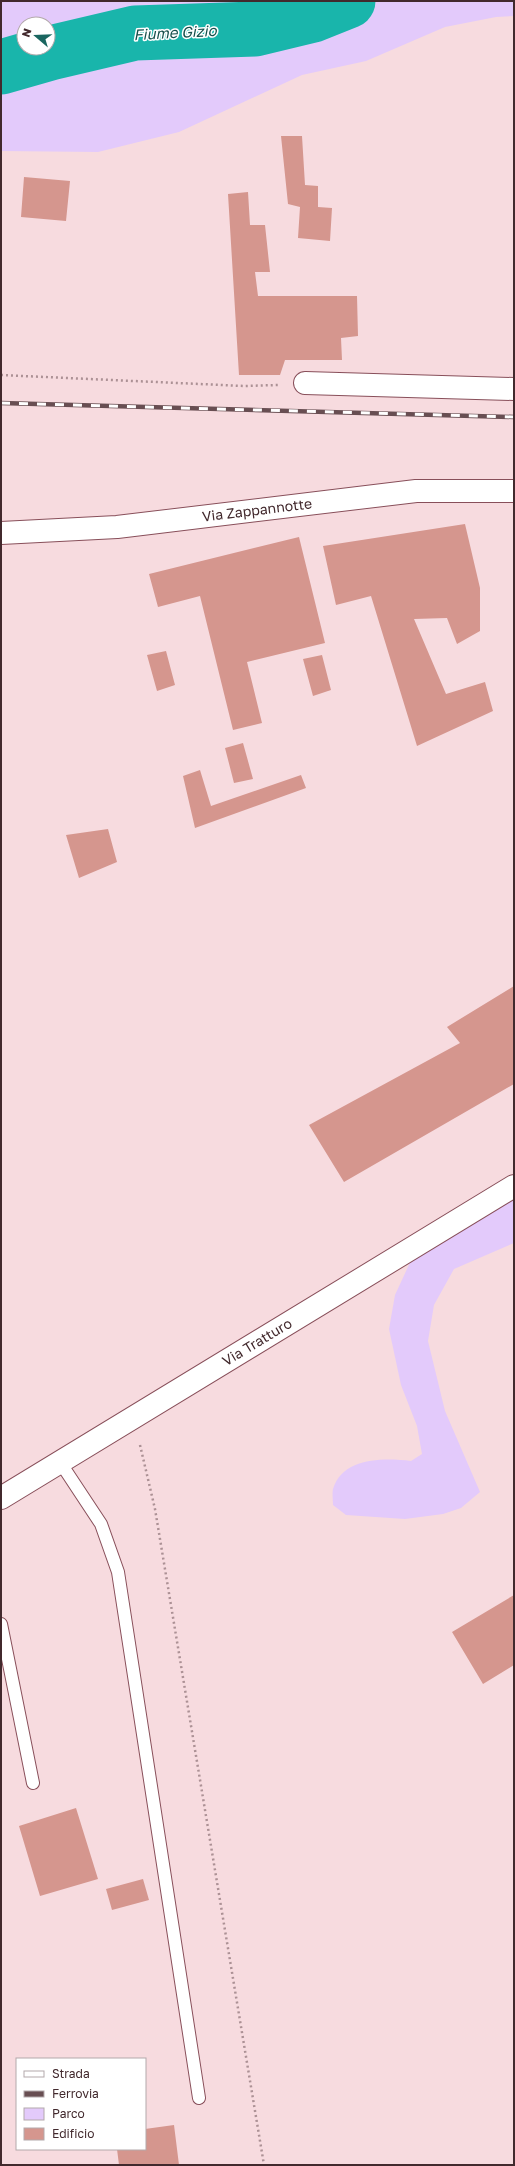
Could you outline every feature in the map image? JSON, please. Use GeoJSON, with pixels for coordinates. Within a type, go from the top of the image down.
{"type":"FeatureCollection","features":[{"type":"Feature","properties":{"kind":"street"},"geometry":{"type":"LineString","coordinates":[[305,383],[514,389]]}},
{"type":"Feature","properties":{"kind":"street","name":"Via Zappannotte"},"geometry":{"type":"LineString","coordinates":[[1,533],[117,527],[416,491],[514,491]]}},
{"type":"Feature","properties":{"kind":"street","name":"Via Tratturo"},"geometry":{"type":"LineString","coordinates":[[1,1498],[514,1186]]}},
{"type":"Feature","properties":{"kind":"lane"},"geometry":{"type":"LineString","coordinates":[[60,1462],[101,1524],[118,1572],[199,2098]]}},
{"type":"Feature","properties":{"kind":"lane"},"geometry":{"type":"LineString","coordinates":[[1,1624],[33,1783]]}},
{"type":"Feature","properties":{"kind":"path"},"geometry":{"type":"LineString","coordinates":[[1,375],[244,386],[305,383]]}},
{"type":"Feature","properties":{"kind":"path"},"geometry":{"type":"LineString","coordinates":[[134,1417],[155,1509],[264,2165]]}},
{"type":"Feature","properties":{"kind":"green space"},"geometry":{"type":"Polygon","coordinates":[[[1,1],[514,1],[514,16],[496,17],[445,27],[366,61],[302,75],[179,132],[98,152],[1,151],[1,1]]]}},
{"type":"Feature","properties":{"kind":"green space"},"geometry":{"type":"Polygon","coordinates":[[[514,1195],[514,1243],[454,1269],[434,1305],[428,1341],[445,1411],[480,1492],[461,1508],[443,1514],[405,1519],[346,1515],[333,1505],[333,1489],[338,1478],[346,1471],[355,1465],[377,1460],[411,1461],[422,1454],[417,1426],[401,1385],[389,1329],[395,1295],[413,1256],[514,1195]]]}},
{"type":"Feature","properties":{"kind":"building"},"geometry":{"type":"Polygon","coordinates":[[[281,136],[302,136],[305,185],[318,186],[318,207],[332,208],[330,241],[298,238],[300,207],[288,204],[281,136]]]}},
{"type":"Feature","properties":{"kind":"building"},"geometry":{"type":"Polygon","coordinates":[[[24,177],[70,181],[66,221],[21,217],[24,177]]]}},
{"type":"Feature","properties":{"kind":"building"},"geometry":{"type":"Polygon","coordinates":[[[248,192],[250,225],[265,225],[270,272],[255,272],[258,296],[357,296],[358,336],[341,338],[342,360],[285,360],[280,375],[239,375],[228,194],[248,192]]]}},
{"type":"Feature","properties":{"kind":"building"},"geometry":{"type":"Polygon","coordinates":[[[465,524],[480,588],[480,631],[457,644],[447,618],[414,619],[446,694],[485,682],[493,711],[417,746],[371,596],[336,605],[323,546],[465,524]]]}},
{"type":"Feature","properties":{"kind":"building"},"geometry":{"type":"Polygon","coordinates":[[[299,537],[325,643],[247,662],[262,723],[233,730],[200,596],[158,607],[149,574],[299,537]]]}},
{"type":"Feature","properties":{"kind":"building"},"geometry":{"type":"Polygon","coordinates":[[[166,651],[175,685],[157,691],[147,655],[166,651]]]}},
{"type":"Feature","properties":{"kind":"building"},"geometry":{"type":"Polygon","coordinates":[[[322,655],[331,690],[313,696],[303,659],[322,655]]]}},
{"type":"Feature","properties":{"kind":"building"},"geometry":{"type":"Polygon","coordinates":[[[243,743],[253,779],[234,783],[225,748],[243,743]]]}},
{"type":"Feature","properties":{"kind":"building"},"geometry":{"type":"Polygon","coordinates":[[[200,770],[211,806],[301,775],[306,788],[195,828],[183,776],[200,770]]]}},
{"type":"Feature","properties":{"kind":"building"},"geometry":{"type":"Polygon","coordinates":[[[108,829],[117,862],[79,878],[66,835],[108,829]]]}},
{"type":"Feature","properties":{"kind":"building"},"geometry":{"type":"Polygon","coordinates":[[[514,986],[514,1084],[344,1182],[309,1125],[460,1043],[447,1027],[514,986]]]}},
{"type":"Feature","properties":{"kind":"building"},"geometry":{"type":"Polygon","coordinates":[[[514,1595],[514,1665],[483,1684],[452,1632],[514,1595]]]}},
{"type":"Feature","properties":{"kind":"building"},"geometry":{"type":"Polygon","coordinates":[[[76,1808],[98,1879],[40,1896],[19,1826],[76,1808]]]}},
{"type":"Feature","properties":{"kind":"building"},"geometry":{"type":"Polygon","coordinates":[[[143,1879],[149,1900],[112,1910],[106,1889],[143,1879]]]}},
{"type":"Feature","properties":{"kind":"building"},"geometry":{"type":"Polygon","coordinates":[[[174,2125],[179,2165],[119,2165],[117,2150],[146,2150],[146,2129],[174,2125]]]}},
{"type":"Feature","properties":{"kind":"waterway","name":"Fiume Gizio"},"geometry":{"type":"LineString","coordinates":[[1,67],[50,53],[135,33],[255,29],[313,15],[348,1]]}},
{"type":"Feature","properties":{"kind":"railway"},"geometry":{"type":"LineString","coordinates":[[1,403],[514,417]]}}]}
